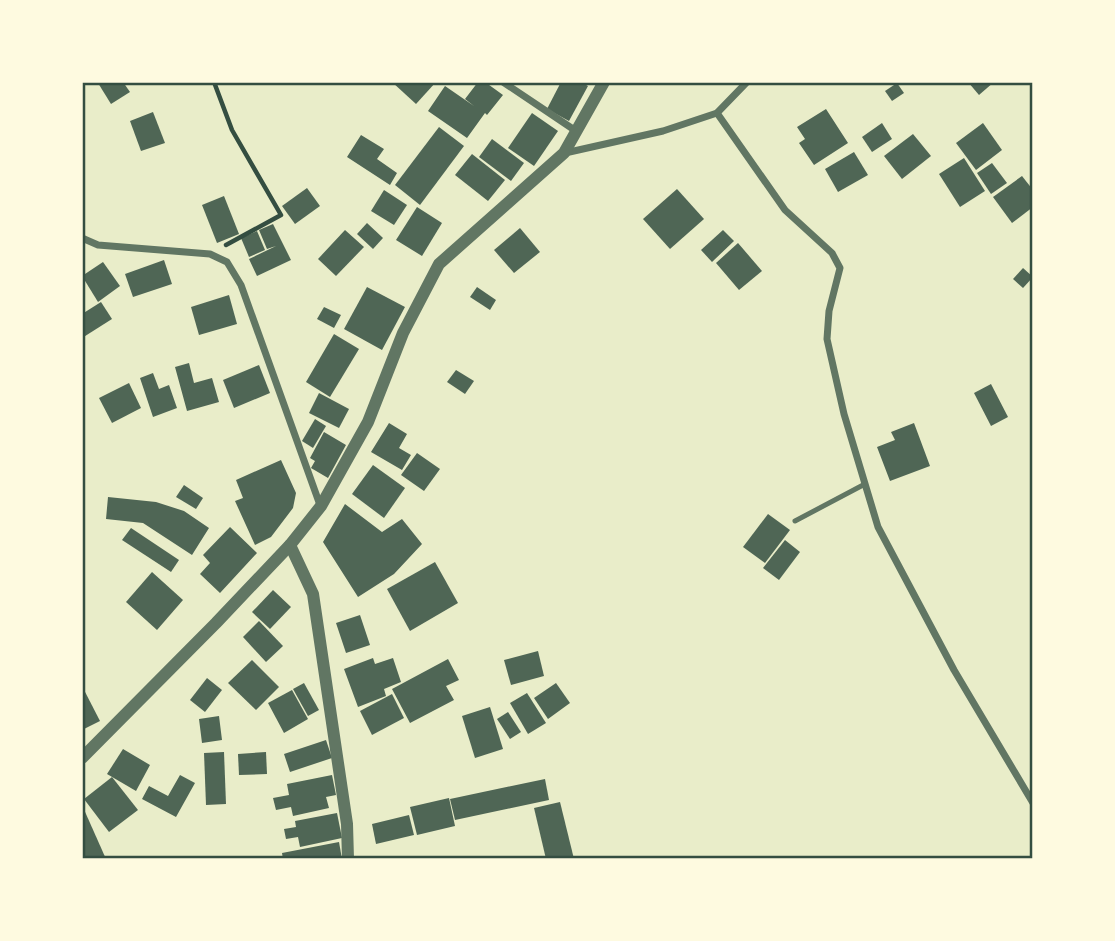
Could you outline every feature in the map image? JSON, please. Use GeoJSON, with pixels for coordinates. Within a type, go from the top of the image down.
{"type":"FeatureCollection","features":[{"type":"Feature","properties":{"kind":"street"},"geometry":{"type":"LineString","coordinates":[[503,82],[576,131]]}},
{"type":"Feature","properties":{"kind":"street"},"geometry":{"type":"LineString","coordinates":[[82,758],[290,545],[321,506],[368,422],[402,333],[439,264],[564,153],[604,82]]}},
{"type":"Feature","properties":{"kind":"street"},"geometry":{"type":"LineString","coordinates":[[564,153],[663,131],[717,113],[747,82]]}},
{"type":"Feature","properties":{"kind":"street"},"geometry":{"type":"LineString","coordinates":[[717,113],[785,210],[832,253],[840,268],[829,311],[828,339],[844,414],[878,527],[954,670],[1033,803]]}},
{"type":"Feature","properties":{"kind":"street"},"geometry":{"type":"LineString","coordinates":[[82,237],[98,245],[210,254],[227,262],[241,285],[321,506]]}},
{"type":"Feature","properties":{"kind":"street"},"geometry":{"type":"LineString","coordinates":[[290,545],[313,594],[347,824],[348,859]]}},
{"type":"Feature","properties":{"kind":"lane"},"geometry":{"type":"LineString","coordinates":[[795,521],[865,484]]}},
{"type":"Feature","properties":{"kind":"path"},"geometry":{"type":"LineString","coordinates":[[210,254],[281,215],[232,130],[214,82]]}},
{"type":"Feature","properties":{"kind":"building"},"geometry":{"type":"Polygon","coordinates":[[[123,82],[130,92],[111,104],[98,83],[123,82]]]}},
{"type":"Feature","properties":{"kind":"building"},"geometry":{"type":"Polygon","coordinates":[[[392,82],[436,82],[416,104],[392,82]]]}},
{"type":"Feature","properties":{"kind":"building"},"geometry":{"type":"Polygon","coordinates":[[[478,82],[485,82],[503,95],[487,115],[485,113],[467,138],[428,111],[445,86],[474,106],[465,99],[478,82]]]}},
{"type":"Feature","properties":{"kind":"building"},"geometry":{"type":"Polygon","coordinates":[[[561,82],[581,82],[588,86],[569,121],[547,109],[561,82]]]}},
{"type":"Feature","properties":{"kind":"building"},"geometry":{"type":"Polygon","coordinates":[[[968,82],[994,82],[979,95],[968,82]]]}},
{"type":"Feature","properties":{"kind":"building"},"geometry":{"type":"Polygon","coordinates":[[[897,83],[904,93],[892,101],[885,91],[897,83]]]}},
{"type":"Feature","properties":{"kind":"building"},"geometry":{"type":"Polygon","coordinates":[[[826,109],[848,143],[814,165],[799,143],[805,139],[797,127],[826,109]]]}},
{"type":"Feature","properties":{"kind":"building"},"geometry":{"type":"Polygon","coordinates":[[[153,112],[165,143],[141,151],[130,121],[153,112]]]}},
{"type":"Feature","properties":{"kind":"building"},"geometry":{"type":"Polygon","coordinates":[[[532,113],[558,131],[534,166],[508,148],[532,113]]]}},
{"type":"Feature","properties":{"kind":"building"},"geometry":{"type":"Polygon","coordinates":[[[882,123],[892,139],[872,152],[862,137],[882,123]]]}},
{"type":"Feature","properties":{"kind":"building"},"geometry":{"type":"Polygon","coordinates":[[[983,123],[1002,150],[976,170],[956,143],[983,123]]]}},
{"type":"Feature","properties":{"kind":"building"},"geometry":{"type":"Polygon","coordinates":[[[439,127],[464,146],[420,205],[395,185],[439,127]]]}},
{"type":"Feature","properties":{"kind":"building"},"geometry":{"type":"Polygon","coordinates":[[[913,134],[931,156],[902,179],[884,156],[913,134]]]}},
{"type":"Feature","properties":{"kind":"building"},"geometry":{"type":"Polygon","coordinates":[[[361,135],[384,149],[377,159],[397,173],[390,185],[347,157],[361,135]]]}},
{"type":"Feature","properties":{"kind":"building"},"geometry":{"type":"Polygon","coordinates":[[[492,139],[524,163],[511,181],[479,157],[492,139]]]}},
{"type":"Feature","properties":{"kind":"building"},"geometry":{"type":"Polygon","coordinates":[[[854,152],[868,175],[838,192],[825,169],[854,152]]]}},
{"type":"Feature","properties":{"kind":"building"},"geometry":{"type":"Polygon","coordinates":[[[472,154],[505,180],[488,201],[455,175],[472,154]]]}},
{"type":"Feature","properties":{"kind":"building"},"geometry":{"type":"Polygon","coordinates":[[[964,158],[985,191],[960,207],[939,174],[964,158]]]}},
{"type":"Feature","properties":{"kind":"building"},"geometry":{"type":"Polygon","coordinates":[[[992,163],[1007,183],[991,194],[977,173],[992,163]]]}},
{"type":"Feature","properties":{"kind":"building"},"geometry":{"type":"Polygon","coordinates":[[[1022,176],[1033,190],[1033,207],[1012,223],[993,197],[1022,176]]]}},
{"type":"Feature","properties":{"kind":"building"},"geometry":{"type":"Polygon","coordinates":[[[307,188],[320,206],[295,224],[282,206],[307,188]]]}},
{"type":"Feature","properties":{"kind":"building"},"geometry":{"type":"Polygon","coordinates":[[[677,189],[704,219],[670,249],[643,219],[677,189]]]}},
{"type":"Feature","properties":{"kind":"building"},"geometry":{"type":"Polygon","coordinates":[[[384,190],[407,205],[394,225],[371,211],[384,190]]]}},
{"type":"Feature","properties":{"kind":"building"},"geometry":{"type":"Polygon","coordinates":[[[224,196],[239,234],[217,243],[202,205],[224,196]]]}},
{"type":"Feature","properties":{"kind":"building"},"geometry":{"type":"Polygon","coordinates":[[[417,207],[442,223],[422,256],[396,240],[417,207]]]}},
{"type":"Feature","properties":{"kind":"building"},"geometry":{"type":"Polygon","coordinates":[[[367,223],[383,238],[373,249],[357,234],[367,223]]]}},
{"type":"Feature","properties":{"kind":"building"},"geometry":{"type":"Polygon","coordinates":[[[273,224],[291,260],[257,276],[249,259],[276,246],[267,249],[259,230],[273,224]]]}},
{"type":"Feature","properties":{"kind":"building"},"geometry":{"type":"Polygon","coordinates":[[[520,228],[540,252],[514,273],[494,250],[520,228]]]}},
{"type":"Feature","properties":{"kind":"building"},"geometry":{"type":"Polygon","coordinates":[[[345,230],[364,247],[336,276],[318,259],[345,230]]]}},
{"type":"Feature","properties":{"kind":"building"},"geometry":{"type":"Polygon","coordinates":[[[723,230],[734,241],[712,262],[701,250],[723,230]]]}},
{"type":"Feature","properties":{"kind":"building"},"geometry":{"type":"Polygon","coordinates":[[[257,231],[265,250],[249,257],[241,238],[257,231]]]}},
{"type":"Feature","properties":{"kind":"building"},"geometry":{"type":"Polygon","coordinates":[[[738,243],[762,271],[739,290],[716,263],[738,243]]]}},
{"type":"Feature","properties":{"kind":"building"},"geometry":{"type":"Polygon","coordinates":[[[164,260],[172,284],[133,297],[125,274],[164,260]]]}},
{"type":"Feature","properties":{"kind":"building"},"geometry":{"type":"Polygon","coordinates":[[[103,262],[120,286],[98,302],[82,276],[103,262]]]}},
{"type":"Feature","properties":{"kind":"building"},"geometry":{"type":"Polygon","coordinates":[[[1023,268],[1033,277],[1023,288],[1013,279],[1023,268]]]}},
{"type":"Feature","properties":{"kind":"building"},"geometry":{"type":"Polygon","coordinates":[[[367,287],[405,307],[382,350],[344,329],[367,287]]]}},
{"type":"Feature","properties":{"kind":"building"},"geometry":{"type":"Polygon","coordinates":[[[477,287],[496,300],[490,310],[470,297],[477,287]]]}},
{"type":"Feature","properties":{"kind":"building"},"geometry":{"type":"Polygon","coordinates":[[[229,295],[237,324],[199,335],[191,307],[229,295]]]}},
{"type":"Feature","properties":{"kind":"building"},"geometry":{"type":"Polygon","coordinates":[[[101,302],[112,319],[82,338],[82,314],[101,302]]]}},
{"type":"Feature","properties":{"kind":"building"},"geometry":{"type":"Polygon","coordinates":[[[324,307],[341,315],[334,328],[317,319],[324,307]]]}},
{"type":"Feature","properties":{"kind":"building"},"geometry":{"type":"Polygon","coordinates":[[[334,334],[359,349],[330,397],[306,382],[334,334]]]}},
{"type":"Feature","properties":{"kind":"building"},"geometry":{"type":"Polygon","coordinates":[[[189,363],[194,383],[212,378],[219,402],[187,411],[175,367],[189,363]]]}},
{"type":"Feature","properties":{"kind":"building"},"geometry":{"type":"Polygon","coordinates":[[[259,365],[270,393],[234,408],[223,380],[259,365]]]}},
{"type":"Feature","properties":{"kind":"building"},"geometry":{"type":"Polygon","coordinates":[[[456,370],[474,381],[465,394],[447,382],[456,370]]]}},
{"type":"Feature","properties":{"kind":"building"},"geometry":{"type":"Polygon","coordinates":[[[153,373],[159,389],[169,385],[177,408],[153,417],[140,378],[153,373]]]}},
{"type":"Feature","properties":{"kind":"building"},"geometry":{"type":"Polygon","coordinates":[[[129,383],[141,408],[112,423],[99,398],[129,383]]]}},
{"type":"Feature","properties":{"kind":"building"},"geometry":{"type":"Polygon","coordinates":[[[991,384],[1008,417],[991,426],[974,393],[991,384]]]}},
{"type":"Feature","properties":{"kind":"building"},"geometry":{"type":"Polygon","coordinates":[[[319,393],[349,409],[339,428],[309,413],[319,393]]]}},
{"type":"Feature","properties":{"kind":"building"},"geometry":{"type":"Polygon","coordinates":[[[315,419],[326,426],[313,448],[302,441],[315,419]]]}},
{"type":"Feature","properties":{"kind":"building"},"geometry":{"type":"Polygon","coordinates":[[[389,423],[407,434],[399,448],[411,455],[402,470],[371,452],[389,423]]]}},
{"type":"Feature","properties":{"kind":"building"},"geometry":{"type":"Polygon","coordinates":[[[914,423],[930,466],[890,481],[877,447],[895,440],[891,432],[914,423]]]}},
{"type":"Feature","properties":{"kind":"building"},"geometry":{"type":"Polygon","coordinates":[[[324,432],[346,445],[328,478],[311,468],[315,461],[310,458],[324,432]]]}},
{"type":"Feature","properties":{"kind":"building"},"geometry":{"type":"Polygon","coordinates":[[[417,453],[440,469],[424,491],[401,475],[417,453]]]}},
{"type":"Feature","properties":{"kind":"building"},"geometry":{"type":"Polygon","coordinates":[[[281,460],[296,493],[293,508],[271,537],[255,545],[235,501],[243,498],[236,480],[281,460]]]}},
{"type":"Feature","properties":{"kind":"building"},"geometry":{"type":"Polygon","coordinates":[[[373,465],[405,488],[384,518],[352,494],[373,465]]]}},
{"type":"Feature","properties":{"kind":"building"},"geometry":{"type":"Polygon","coordinates":[[[184,485],[203,498],[196,509],[176,497],[184,485]]]}},
{"type":"Feature","properties":{"kind":"building"},"geometry":{"type":"Polygon","coordinates":[[[108,497],[156,502],[184,511],[209,528],[192,555],[143,523],[106,519],[108,497]]]}},
{"type":"Feature","properties":{"kind":"building"},"geometry":{"type":"Polygon","coordinates":[[[345,504],[382,532],[402,519],[422,544],[394,574],[358,597],[323,542],[345,504]]]}},
{"type":"Feature","properties":{"kind":"building"},"geometry":{"type":"Polygon","coordinates":[[[768,514],[790,530],[765,563],[743,547],[768,514]]]}},
{"type":"Feature","properties":{"kind":"building"},"geometry":{"type":"Polygon","coordinates":[[[230,527],[257,553],[220,593],[200,574],[210,563],[203,555],[230,527]]]}},
{"type":"Feature","properties":{"kind":"building"},"geometry":{"type":"Polygon","coordinates":[[[131,528],[179,560],[171,572],[122,540],[131,528]]]}},
{"type":"Feature","properties":{"kind":"building"},"geometry":{"type":"Polygon","coordinates":[[[785,540],[800,552],[779,580],[763,568],[785,540]]]}},
{"type":"Feature","properties":{"kind":"building"},"geometry":{"type":"Polygon","coordinates":[[[435,562],[458,603],[410,631],[387,589],[435,562]]]}},
{"type":"Feature","properties":{"kind":"building"},"geometry":{"type":"Polygon","coordinates":[[[152,572],[183,600],[157,630],[126,602],[152,572]]]}},
{"type":"Feature","properties":{"kind":"building"},"geometry":{"type":"Polygon","coordinates":[[[273,590],[291,607],[270,629],[252,612],[273,590]]]}},
{"type":"Feature","properties":{"kind":"building"},"geometry":{"type":"Polygon","coordinates":[[[360,615],[370,645],[346,653],[336,623],[360,615]]]}},
{"type":"Feature","properties":{"kind":"building"},"geometry":{"type":"Polygon","coordinates":[[[259,621],[283,646],[266,662],[243,637],[259,621]]]}},
{"type":"Feature","properties":{"kind":"building"},"geometry":{"type":"Polygon","coordinates":[[[538,651],[544,676],[511,685],[504,660],[538,651]]]}},
{"type":"Feature","properties":{"kind":"building"},"geometry":{"type":"Polygon","coordinates":[[[373,658],[375,664],[393,658],[401,682],[384,689],[386,696],[358,707],[344,669],[373,658]]]}},
{"type":"Feature","properties":{"kind":"building"},"geometry":{"type":"Polygon","coordinates":[[[448,659],[459,680],[446,686],[454,700],[410,723],[392,689],[448,659]]]}},
{"type":"Feature","properties":{"kind":"building"},"geometry":{"type":"Polygon","coordinates":[[[252,660],[279,687],[256,710],[228,683],[252,660]]]}},
{"type":"Feature","properties":{"kind":"building"},"geometry":{"type":"Polygon","coordinates":[[[207,678],[222,690],[205,712],[190,700],[207,678]]]}},
{"type":"Feature","properties":{"kind":"building"},"geometry":{"type":"Polygon","coordinates":[[[304,683],[319,710],[308,716],[293,689],[304,683]]]}},
{"type":"Feature","properties":{"kind":"building"},"geometry":{"type":"Polygon","coordinates":[[[556,683],[570,703],[548,719],[534,698],[556,683]]]}},
{"type":"Feature","properties":{"kind":"building"},"geometry":{"type":"Polygon","coordinates":[[[82,686],[100,721],[82,730],[82,686]]]}},
{"type":"Feature","properties":{"kind":"building"},"geometry":{"type":"Polygon","coordinates":[[[292,690],[308,719],[284,733],[268,703],[292,690]]]}},
{"type":"Feature","properties":{"kind":"building"},"geometry":{"type":"Polygon","coordinates":[[[527,693],[546,723],[528,734],[510,703],[527,693]]]}},
{"type":"Feature","properties":{"kind":"building"},"geometry":{"type":"Polygon","coordinates":[[[392,694],[404,718],[372,735],[360,711],[392,694]]]}},
{"type":"Feature","properties":{"kind":"building"},"geometry":{"type":"Polygon","coordinates":[[[490,707],[503,749],[475,758],[462,716],[490,707]]]}},
{"type":"Feature","properties":{"kind":"building"},"geometry":{"type":"Polygon","coordinates":[[[508,712],[521,732],[510,739],[497,719],[508,712]]]}},
{"type":"Feature","properties":{"kind":"building"},"geometry":{"type":"Polygon","coordinates":[[[219,716],[222,740],[202,743],[199,719],[219,716]]]}},
{"type":"Feature","properties":{"kind":"building"},"geometry":{"type":"Polygon","coordinates":[[[326,740],[332,758],[290,772],[284,754],[326,740]]]}},
{"type":"Feature","properties":{"kind":"building"},"geometry":{"type":"Polygon","coordinates":[[[123,749],[150,765],[136,791],[107,774],[123,749]]]}},
{"type":"Feature","properties":{"kind":"building"},"geometry":{"type":"Polygon","coordinates":[[[224,752],[226,804],[206,805],[204,753],[224,752]]]}},
{"type":"Feature","properties":{"kind":"building"},"geometry":{"type":"Polygon","coordinates":[[[266,752],[267,774],[239,775],[238,754],[266,752]]]}},
{"type":"Feature","properties":{"kind":"building"},"geometry":{"type":"Polygon","coordinates":[[[180,775],[195,783],[176,817],[142,799],[149,786],[168,796],[180,775]]]}},
{"type":"Feature","properties":{"kind":"building"},"geometry":{"type":"Polygon","coordinates":[[[332,775],[336,795],[326,797],[329,808],[293,816],[291,807],[276,810],[273,798],[289,795],[287,784],[332,775]]]}},
{"type":"Feature","properties":{"kind":"building"},"geometry":{"type":"Polygon","coordinates":[[[112,777],[138,810],[109,832],[84,799],[112,777]]]}},
{"type":"Feature","properties":{"kind":"building"},"geometry":{"type":"Polygon","coordinates":[[[545,779],[549,800],[455,820],[450,799],[545,779]]]}},
{"type":"Feature","properties":{"kind":"building"},"geometry":{"type":"Polygon","coordinates":[[[449,798],[455,826],[417,835],[410,807],[449,798]]]}},
{"type":"Feature","properties":{"kind":"building"},"geometry":{"type":"Polygon","coordinates":[[[560,802],[574,859],[546,859],[534,808],[560,802]]]}},
{"type":"Feature","properties":{"kind":"building"},"geometry":{"type":"Polygon","coordinates":[[[82,805],[106,859],[85,859],[82,853],[82,805]]]}},
{"type":"Feature","properties":{"kind":"building"},"geometry":{"type":"Polygon","coordinates":[[[337,813],[342,838],[300,847],[298,837],[286,839],[284,829],[296,827],[295,821],[337,813]]]}},
{"type":"Feature","properties":{"kind":"building"},"geometry":{"type":"Polygon","coordinates":[[[409,815],[414,835],[376,844],[372,824],[409,815]]]}},
{"type":"Feature","properties":{"kind":"building"},"geometry":{"type":"Polygon","coordinates":[[[339,842],[342,859],[283,859],[282,853],[339,842]]]}}]}
